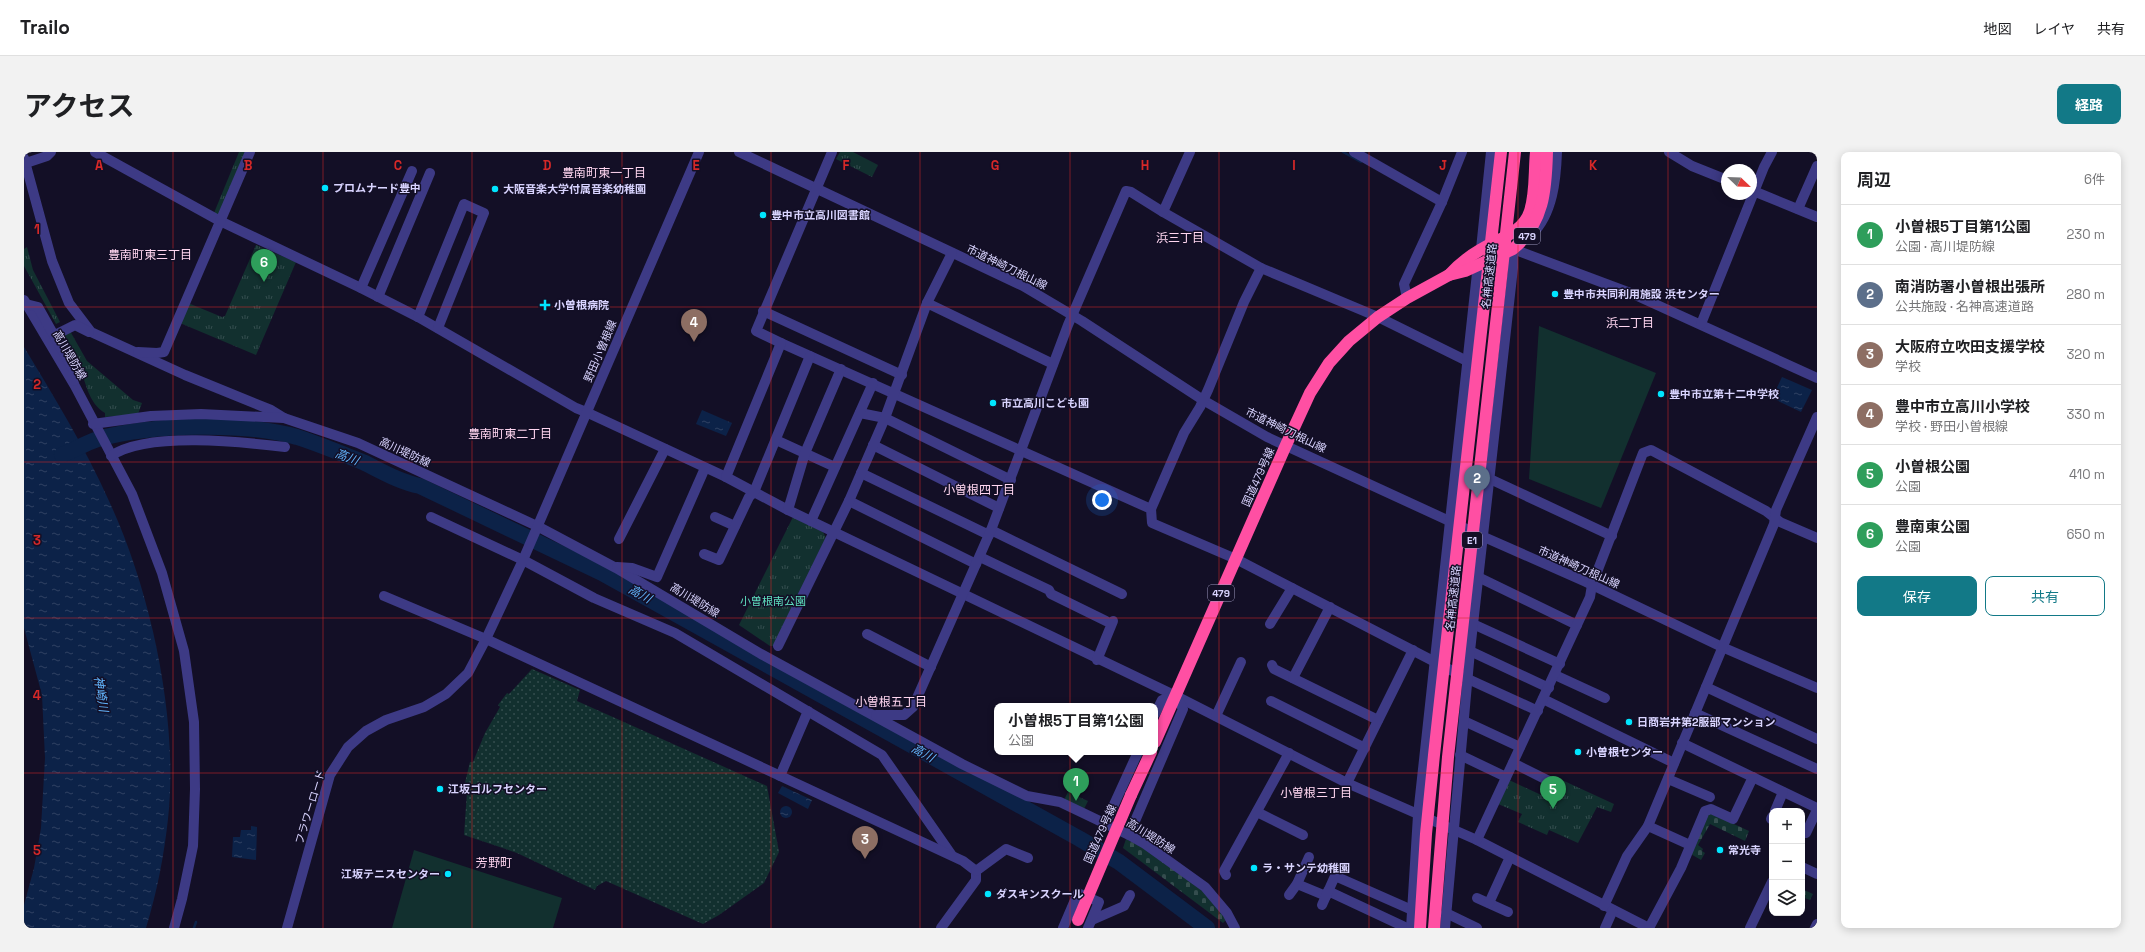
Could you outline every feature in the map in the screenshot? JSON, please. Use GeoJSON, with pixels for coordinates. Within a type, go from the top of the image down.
{"type":"FeatureCollection","features":[{"type":"Feature","properties":{"kind":"highway","name":"名神高速道路"},"geometry":{"type":"LineString","coordinates":[[1420,928],[1426,834],[1434,755],[1501,152]]}},
{"type":"Feature","properties":{"kind":"highway","name":"名神高速道路"},"geometry":{"type":"LineString","coordinates":[[1434,928],[1448,757],[1516,152]]}},
{"type":"Feature","properties":{"kind":"highway","name":"国道479号線"},"geometry":{"type":"LineString","coordinates":[[1449,275],[1461,262],[1481,249],[1517,230],[1527,217],[1530,211],[1536,152]]}},
{"type":"Feature","properties":{"kind":"highway","name":"国道479号線"},"geometry":{"type":"LineString","coordinates":[[1158,735],[1286,445],[1310,393],[1329,363],[1349,341],[1378,317],[1407,298],[1449,275],[1513,249],[1531,230],[1540,214],[1554,153]]}},
{"type":"Feature","properties":{"kind":"highway","name":"国道479号線"},"geometry":{"type":"LineString","coordinates":[[1077,924],[1131,795],[1150,755]]}},
{"type":"Feature","properties":{"kind":"street"},"geometry":{"type":"LineString","coordinates":[[51,152],[47,156],[25,160],[40,223],[52,261],[69,302],[91,332]]}},
{"type":"Feature","properties":{"kind":"street"},"geometry":{"type":"LineString","coordinates":[[95,152],[220,221],[378,296],[438,328],[576,408],[726,477],[788,510],[1097,660],[1176,696],[1347,783],[1478,840],[1646,928],[1681,868],[1705,810],[1711,809],[1733,819],[1753,777]]}},
{"type":"Feature","properties":{"kind":"street"},"geometry":{"type":"LineString","coordinates":[[129,351],[164,352],[250,152]]}},
{"type":"Feature","properties":{"kind":"street","name":"野田小曽根線"},"geometry":{"type":"LineString","coordinates":[[523,560],[699,152]]}},
{"type":"Feature","properties":{"kind":"street","name":"市道神崎刀根山線"},"geometry":{"type":"LineString","coordinates":[[739,152],[1023,286],[1072,315],[1204,400],[1267,437],[1592,585],[1722,647],[1817,688]]}},
{"type":"Feature","properties":{"kind":"street"},"geometry":{"type":"LineString","coordinates":[[832,152],[763,311],[756,331],[1150,510]]}},
{"type":"Feature","properties":{"kind":"street"},"geometry":{"type":"LineString","coordinates":[[1163,212],[1190,152]]}},
{"type":"Feature","properties":{"kind":"street"},"geometry":{"type":"LineString","coordinates":[[1354,152],[1442,202]]}},
{"type":"Feature","properties":{"kind":"street"},"geometry":{"type":"LineString","coordinates":[[1407,298],[1404,284],[1442,202],[1462,152]]}},
{"type":"Feature","properties":{"kind":"street"},"geometry":{"type":"LineString","coordinates":[[1481,249],[1491,152]]}},
{"type":"Feature","properties":{"kind":"street"},"geometry":{"type":"LineString","coordinates":[[1670,152],[1692,166],[1721,178]]}},
{"type":"Feature","properties":{"kind":"street"},"geometry":{"type":"LineString","coordinates":[[1757,183],[1772,152]]}},
{"type":"Feature","properties":{"kind":"street"},"geometry":{"type":"LineString","coordinates":[[1798,209],[1817,166]]}},
{"type":"Feature","properties":{"kind":"street"},"geometry":{"type":"LineString","coordinates":[[361,288],[412,171]]}},
{"type":"Feature","properties":{"kind":"street"},"geometry":{"type":"LineString","coordinates":[[378,296],[430,172]]}},
{"type":"Feature","properties":{"kind":"street"},"geometry":{"type":"LineString","coordinates":[[872,714],[893,716],[904,715],[913,707],[990,533],[1020,457],[1020,451],[1072,315],[1126,192],[1131,192],[1261,268],[1378,317],[1468,361]]}},
{"type":"Feature","properties":{"kind":"street"},"geometry":{"type":"LineString","coordinates":[[1757,193],[1817,218]]}},
{"type":"Feature","properties":{"kind":"street"},"geometry":{"type":"LineString","coordinates":[[1701,324],[1749,200]]}},
{"type":"Feature","properties":{"kind":"street"},"geometry":{"type":"LineString","coordinates":[[418,318],[464,204],[484,213],[438,328]]}},
{"type":"Feature","properties":{"kind":"street"},"geometry":{"type":"LineString","coordinates":[[1445,928],[1470,651],[1513,268],[1513,249],[1633,294],[1817,378]]}},
{"type":"Feature","properties":{"kind":"street"},"geometry":{"type":"LineString","coordinates":[[778,646],[849,501],[895,393],[927,303],[952,253]]}},
{"type":"Feature","properties":{"kind":"street"},"geometry":{"type":"LineString","coordinates":[[1411,928],[1418,815],[1478,264]]}},
{"type":"Feature","properties":{"kind":"street"},"geometry":{"type":"LineString","coordinates":[[1261,268],[1244,302],[1204,400],[1184,433],[1150,510],[1152,523],[1236,559],[1468,679],[1538,711]]}},
{"type":"Feature","properties":{"kind":"street"},"geometry":{"type":"LineString","coordinates":[[25,302],[38,307],[65,330],[91,332],[129,351],[271,410],[284,418]]}},
{"type":"Feature","properties":{"kind":"street","name":"高川堤防線"},"geometry":{"type":"LineString","coordinates":[[25,302],[75,386],[94,425],[132,494],[162,573],[184,651],[194,722],[196,788],[193,846],[182,899],[174,928]]}},
{"type":"Feature","properties":{"kind":"street"},"geometry":{"type":"LineString","coordinates":[[69,302],[65,330],[74,371],[75,386]]}},
{"type":"Feature","properties":{"kind":"street"},"geometry":{"type":"LineString","coordinates":[[927,303],[1053,364]]}},
{"type":"Feature","properties":{"kind":"street"},"geometry":{"type":"LineString","coordinates":[[763,311],[902,375]]}},
{"type":"Feature","properties":{"kind":"street"},"geometry":{"type":"LineString","coordinates":[[726,477],[781,343]]}},
{"type":"Feature","properties":{"kind":"street"},"geometry":{"type":"LineString","coordinates":[[704,554],[719,560],[749,497],[754,492],[810,356]]}},
{"type":"Feature","properties":{"kind":"street"},"geometry":{"type":"LineString","coordinates":[[788,510],[805,453],[841,369]]}},
{"type":"Feature","properties":{"kind":"street"},"geometry":{"type":"LineString","coordinates":[[811,521],[873,383]]}},
{"type":"Feature","properties":{"kind":"street"},"geometry":{"type":"LineString","coordinates":[[860,413],[885,418],[1011,480]]}},
{"type":"Feature","properties":{"kind":"street","name":"高川堤防線"},"geometry":{"type":"LineString","coordinates":[[94,425],[151,416],[201,414],[284,418],[358,443],[537,526],[616,568],[762,654],[962,764],[1028,796],[1060,802],[1106,822],[1145,844],[1205,887],[1227,913],[1235,928]]}},
{"type":"Feature","properties":{"kind":"street"},"geometry":{"type":"LineString","coordinates":[[1605,928],[1608,908],[1627,856],[1648,826],[1774,524],[1774,517],[1817,417]]}},
{"type":"Feature","properties":{"kind":"street"},"geometry":{"type":"LineString","coordinates":[[110,455],[156,443],[194,440],[249,442],[286,447]]}},
{"type":"Feature","properties":{"kind":"street"},"geometry":{"type":"LineString","coordinates":[[776,440],[835,467]]}},
{"type":"Feature","properties":{"kind":"street"},"geometry":{"type":"LineString","coordinates":[[873,445],[999,508]]}},
{"type":"Feature","properties":{"kind":"street"},"geometry":{"type":"LineString","coordinates":[[619,539],[665,449]]}},
{"type":"Feature","properties":{"kind":"street"},"geometry":{"type":"LineString","coordinates":[[1478,840],[1590,597],[1592,585],[1643,453],[1651,450],[1766,511],[1780,522],[1817,538]]}},
{"type":"Feature","properties":{"kind":"street"},"geometry":{"type":"LineString","coordinates":[[616,568],[621,566],[632,568],[657,577],[705,468]]}},
{"type":"Feature","properties":{"kind":"street"},"geometry":{"type":"LineString","coordinates":[[861,473],[1122,594]]}},
{"type":"Feature","properties":{"kind":"street"},"geometry":{"type":"LineString","coordinates":[[1490,479],[1612,536]]}},
{"type":"Feature","properties":{"kind":"street"},"geometry":{"type":"LineString","coordinates":[[849,501],[978,560],[1049,590],[1051,594],[1109,621],[1097,660]]}},
{"type":"Feature","properties":{"kind":"street"},"geometry":{"type":"LineString","coordinates":[[430,517],[523,560],[594,598],[674,634],[882,755],[951,854]]}},
{"type":"Feature","properties":{"kind":"street"},"geometry":{"type":"LineString","coordinates":[[715,517],[735,526]]}},
{"type":"Feature","properties":{"kind":"street","name":"フラワーロード"},"geometry":{"type":"LineString","coordinates":[[287,928],[330,775],[348,747],[366,731],[386,720],[424,707],[446,694],[468,673],[486,640],[523,560]]}},
{"type":"Feature","properties":{"kind":"street"},"geometry":{"type":"LineString","coordinates":[[1478,577],[1578,625]]}},
{"type":"Feature","properties":{"kind":"street"},"geometry":{"type":"LineString","coordinates":[[1270,624],[1292,588]]}},
{"type":"Feature","properties":{"kind":"street"},"geometry":{"type":"LineString","coordinates":[[384,596],[486,640],[951,854],[976,871]]}},
{"type":"Feature","properties":{"kind":"street"},"geometry":{"type":"LineString","coordinates":[[1293,678],[1330,607]]}},
{"type":"Feature","properties":{"kind":"street"},"geometry":{"type":"LineString","coordinates":[[1473,624],[1560,664]]}},
{"type":"Feature","properties":{"kind":"street"},"geometry":{"type":"LineString","coordinates":[[867,634],[931,666]]}},
{"type":"Feature","properties":{"kind":"street"},"geometry":{"type":"LineString","coordinates":[[1347,783],[1413,650]]}},
{"type":"Feature","properties":{"kind":"street"},"geometry":{"type":"LineString","coordinates":[[1470,651],[1549,688]]}},
{"type":"Feature","properties":{"kind":"street"},"geometry":{"type":"LineString","coordinates":[[1216,716],[1241,662]]}},
{"type":"Feature","properties":{"kind":"street"},"geometry":{"type":"LineString","coordinates":[[1272,665],[1274,669],[1378,720]]}},
{"type":"Feature","properties":{"kind":"street"},"geometry":{"type":"LineString","coordinates":[[1555,675],[1605,698]]}},
{"type":"Feature","properties":{"kind":"street"},"geometry":{"type":"LineString","coordinates":[[1706,687],[1817,739]]}},
{"type":"Feature","properties":{"kind":"street"},"geometry":{"type":"LineString","coordinates":[[1158,708],[1162,700],[1176,696]]}},
{"type":"Feature","properties":{"kind":"street"},"geometry":{"type":"LineString","coordinates":[[1129,835],[1183,709],[1176,696]]}},
{"type":"Feature","properties":{"kind":"street"},"geometry":{"type":"LineString","coordinates":[[1543,699],[1674,763]]}},
{"type":"Feature","properties":{"kind":"street"},"geometry":{"type":"LineString","coordinates":[[1271,701],[1365,748]]}},
{"type":"Feature","properties":{"kind":"street"},"geometry":{"type":"LineString","coordinates":[[780,776],[808,711]]}},
{"type":"Feature","properties":{"kind":"street"},"geometry":{"type":"LineString","coordinates":[[1695,713],[1817,769]]}},
{"type":"Feature","properties":{"kind":"street"},"geometry":{"type":"LineString","coordinates":[[1464,721],[1520,747]]}},
{"type":"Feature","properties":{"kind":"street"},"geometry":{"type":"LineString","coordinates":[[1682,743],[1817,809],[1805,832]]}},
{"type":"Feature","properties":{"kind":"street"},"geometry":{"type":"LineString","coordinates":[[1226,875],[1224,871],[1289,753]]}},
{"type":"Feature","properties":{"kind":"street"},"geometry":{"type":"LineString","coordinates":[[1106,822],[1137,755]]}},
{"type":"Feature","properties":{"kind":"street"},"geometry":{"type":"LineString","coordinates":[[1460,755],[1506,777]]}},
{"type":"Feature","properties":{"kind":"street"},"geometry":{"type":"LineString","coordinates":[[1513,763],[1549,781]]}},
{"type":"Feature","properties":{"kind":"street"},"geometry":{"type":"LineString","coordinates":[[1668,779],[1710,797]]}},
{"type":"Feature","properties":{"kind":"street"},"geometry":{"type":"LineString","coordinates":[[1776,808],[1783,792]]}},
{"type":"Feature","properties":{"kind":"street"},"geometry":{"type":"LineString","coordinates":[[1257,812],[1303,835]]}},
{"type":"Feature","properties":{"kind":"street"},"geometry":{"type":"LineString","coordinates":[[1648,826],[1690,845]]}},
{"type":"Feature","properties":{"kind":"street"},"geometry":{"type":"LineString","coordinates":[[976,871],[1006,849],[1028,858]]}},
{"type":"Feature","properties":{"kind":"street"},"geometry":{"type":"LineString","coordinates":[[1289,895],[1297,884],[1309,858]]}},
{"type":"Feature","properties":{"kind":"street"},"geometry":{"type":"LineString","coordinates":[[1489,903],[1510,858]]}},
{"type":"Feature","properties":{"kind":"street"},"geometry":{"type":"LineString","coordinates":[[1805,868],[1817,874]]}},
{"type":"Feature","properties":{"kind":"street"},"geometry":{"type":"LineString","coordinates":[[941,928],[976,880],[976,871]]}},
{"type":"Feature","properties":{"kind":"street"},"geometry":{"type":"LineString","coordinates":[[1325,897],[1335,876],[1412,910]]}},
{"type":"Feature","properties":{"kind":"street"},"geometry":{"type":"LineString","coordinates":[[1297,884],[1325,897],[1407,928]]}},
{"type":"Feature","properties":{"kind":"street"},"geometry":{"type":"LineString","coordinates":[[1750,928],[1769,888]]}},
{"type":"Feature","properties":{"kind":"street"},"geometry":{"type":"LineString","coordinates":[[1064,928],[1078,893],[1099,902],[1090,924]]}},
{"type":"Feature","properties":{"kind":"street"},"geometry":{"type":"LineString","coordinates":[[1090,924],[1124,906],[1130,895]]}},
{"type":"Feature","properties":{"kind":"street"},"geometry":{"type":"LineString","coordinates":[[1477,898],[1508,912]]}},
{"type":"Feature","properties":{"kind":"street"},"geometry":{"type":"LineString","coordinates":[[1446,913],[1477,928]]}},
{"type":"Feature","properties":{"kind":"street"},"geometry":{"type":"LineString","coordinates":[[1815,928],[1817,924]]}},
{"type":"Feature","properties":{"kind":"green space"},"geometry":{"type":"Polygon","coordinates":[[[239,152],[247,152],[219,215],[214,213],[239,152]]]}},
{"type":"Feature","properties":{"kind":"green space"},"geometry":{"type":"Polygon","coordinates":[[[840,152],[853,152],[878,165],[872,177],[836,159],[840,152]]]}},
{"type":"Feature","properties":{"kind":"green space"},"geometry":{"type":"Polygon","coordinates":[[[256,245],[296,262],[256,355],[180,323],[188,303],[222,317],[225,316],[256,245]]]}},
{"type":"Feature","properties":{"kind":"green space"},"geometry":{"type":"Polygon","coordinates":[[[27,247],[33,270],[60,322],[56,324],[24,266],[24,249],[27,247]]]}},
{"type":"Feature","properties":{"kind":"green space"},"geometry":{"type":"Polygon","coordinates":[[[1539,326],[1656,373],[1601,508],[1529,479],[1539,326]]]}},
{"type":"Feature","properties":{"kind":"green space"},"geometry":{"type":"Polygon","coordinates":[[[70,331],[87,361],[133,400],[142,403],[138,414],[105,417],[105,413],[99,409],[88,392],[74,353],[64,334],[70,331]]]}},
{"type":"Feature","properties":{"kind":"green space","name":"小曽根南公園"},"geometry":{"type":"Polygon","coordinates":[[[793,517],[823,532],[826,538],[773,646],[770,646],[739,625],[793,517]]]}},
{"type":"Feature","properties":{"kind":"green space"},"geometry":{"type":"Polygon","coordinates":[[[532,669],[580,690],[577,701],[767,786],[779,852],[764,883],[719,915],[703,924],[606,881],[597,886],[595,890],[517,853],[464,835],[467,792],[463,791],[470,762],[473,762],[485,733],[500,707],[498,705],[507,693],[509,694],[532,669]]]}},
{"type":"Feature","properties":{"kind":"green space"},"geometry":{"type":"Polygon","coordinates":[[[1509,780],[1550,799],[1562,780],[1614,804],[1611,812],[1597,807],[1578,843],[1549,830],[1547,835],[1518,822],[1522,814],[1498,804],[1509,780]]]}},
{"type":"Feature","properties":{"kind":"green space"},"geometry":{"type":"Polygon","coordinates":[[[1068,792],[1088,801],[1084,809],[1064,800],[1068,792]]]}},
{"type":"Feature","properties":{"kind":"green space"},"geometry":{"type":"Polygon","coordinates":[[[1710,813],[1749,831],[1745,841],[1710,824],[1698,845],[1705,853],[1701,860],[1689,853],[1705,814],[1710,813]]]}},
{"type":"Feature","properties":{"kind":"green space"},"geometry":{"type":"Polygon","coordinates":[[[1126,839],[1144,848],[1204,892],[1227,919],[1223,923],[1123,848],[1126,839]]]}},
{"type":"Feature","properties":{"kind":"green space","name":"江坂テニスセンター"},"geometry":{"type":"Polygon","coordinates":[[[414,850],[562,898],[553,928],[392,928],[414,850]]]}},
{"type":"Feature","properties":{"kind":"green space"},"geometry":{"type":"Polygon","coordinates":[[[1805,890],[1813,894],[1810,900],[1805,898],[1805,890]]]}},
{"type":"Feature","properties":{"kind":"water","name":"神崎川"},"geometry":{"type":"Polygon","coordinates":[[[24,347],[58,403],[100,481],[109,501],[124,536],[137,575],[149,615],[158,657],[165,699],[169,740],[170,781],[168,819],[162,860],[154,901],[146,928],[24,928],[24,905],[34,868],[41,828],[45,758],[42,695],[24,628],[24,347]]]}},
{"type":"Feature","properties":{"kind":"water"},"geometry":{"type":"Polygon","coordinates":[[[1782,377],[1812,390],[1801,412],[1772,398],[1782,377]]]}},
{"type":"Feature","properties":{"kind":"water"},"geometry":{"type":"Polygon","coordinates":[[[702,410],[732,423],[726,436],[696,424],[702,410]]]}},
{"type":"Feature","properties":{"kind":"water"},"geometry":{"type":"Polygon","coordinates":[[[782,786],[812,800],[808,809],[778,793],[782,786]]]}},
{"type":"Feature","properties":{"kind":"water"},"geometry":{"type":"Polygon","coordinates":[[[784,806],[788,806],[792,812],[788,818],[784,818],[780,814],[780,810],[784,806]]]}},
{"type":"Feature","properties":{"kind":"water"},"geometry":{"type":"Polygon","coordinates":[[[251,826],[257,827],[256,860],[232,857],[233,837],[240,837],[241,830],[251,830],[251,826]]]}},
{"type":"Feature","properties":{"kind":"waterway"},"geometry":{"type":"LineString","coordinates":[[1343,152],[1361,162]]}},
{"type":"Feature","properties":{"kind":"waterway","name":"高川"},"geometry":{"type":"LineString","coordinates":[[62,455],[98,439],[120,434],[170,428],[225,427],[275,432],[297,437],[365,463],[399,479],[420,486],[602,573],[1080,839],[1119,862],[1207,928]]}},
{"type":"Feature","properties":{"kind":"waterway"},"geometry":{"type":"LineString","coordinates":[[194,928],[196,922]]}},
{"type":"Feature","properties":{"kind":"place","name":"プロムナード豊中"},"geometry":{"type":"Point","coordinates":[325,188]}},
{"type":"Feature","properties":{"kind":"place","name":"大阪音楽大学付属音楽幼稚園"},"geometry":{"type":"Point","coordinates":[495,189]}},
{"type":"Feature","properties":{"kind":"place","name":"豊中市立高川図書館"},"geometry":{"type":"Point","coordinates":[763,215]}},
{"type":"Feature","properties":{"kind":"place","name":"豊南東公園"},"geometry":{"type":"Point","coordinates":[264,282]}},
{"type":"Feature","properties":{"kind":"place","name":"豊中市共同利用施設 浜センター"},"geometry":{"type":"Point","coordinates":[1555,294]}},
{"type":"Feature","properties":{"kind":"place","name":"小曽根病院"},"geometry":{"type":"Point","coordinates":[545,305]}},
{"type":"Feature","properties":{"kind":"place","name":"豊中市立高川小学校"},"geometry":{"type":"Point","coordinates":[694,342]}},
{"type":"Feature","properties":{"kind":"place","name":"豊中市立第十二中学校"},"geometry":{"type":"Point","coordinates":[1661,394]}},
{"type":"Feature","properties":{"kind":"place","name":"市立高川こども園"},"geometry":{"type":"Point","coordinates":[993,403]}},
{"type":"Feature","properties":{"kind":"place","name":"南消防署小曽根出張所"},"geometry":{"type":"Point","coordinates":[1477,498]}},
{"type":"Feature","properties":{"kind":"place","name":"日商岩井第2服部マンション"},"geometry":{"type":"Point","coordinates":[1629,722]}},
{"type":"Feature","properties":{"kind":"place","name":"小曽根センター"},"geometry":{"type":"Point","coordinates":[1578,752]}},
{"type":"Feature","properties":{"kind":"place","name":"江坂ゴルフセンター"},"geometry":{"type":"Point","coordinates":[440,789]}},
{"type":"Feature","properties":{"kind":"place","name":"小曽根5丁目第1公園"},"geometry":{"type":"Point","coordinates":[1076,801]}},
{"type":"Feature","properties":{"kind":"place","name":"小曽根公園"},"geometry":{"type":"Point","coordinates":[1553,809]}},
{"type":"Feature","properties":{"kind":"place","name":"常光寺"},"geometry":{"type":"Point","coordinates":[1720,850]}},
{"type":"Feature","properties":{"kind":"place","name":"大阪府立吹田支援学校"},"geometry":{"type":"Point","coordinates":[865,859]}},
{"type":"Feature","properties":{"kind":"place","name":"ラ・サンテ幼稚園"},"geometry":{"type":"Point","coordinates":[1254,868]}},
{"type":"Feature","properties":{"kind":"place","name":"江坂テニスセンター"},"geometry":{"type":"Point","coordinates":[448,874]}},
{"type":"Feature","properties":{"kind":"place","name":"ダスキンスクール"},"geometry":{"type":"Point","coordinates":[988,894]}},
{"type":"Feature","properties":{"kind":"district","name":"豊南町東一丁目"},"geometry":{"type":"Point","coordinates":[604,173]}},
{"type":"Feature","properties":{"kind":"district","name":"浜三丁目"},"geometry":{"type":"Point","coordinates":[1180,238]}},
{"type":"Feature","properties":{"kind":"district","name":"豊南町東三丁目"},"geometry":{"type":"Point","coordinates":[150,255]}},
{"type":"Feature","properties":{"kind":"district","name":"浜二丁目"},"geometry":{"type":"Point","coordinates":[1630,323]}},
{"type":"Feature","properties":{"kind":"district","name":"豊南町東二丁目"},"geometry":{"type":"Point","coordinates":[510,434]}},
{"type":"Feature","properties":{"kind":"district","name":"小曽根四丁目"},"geometry":{"type":"Point","coordinates":[979,490]}},
{"type":"Feature","properties":{"kind":"district","name":"小曽根五丁目"},"geometry":{"type":"Point","coordinates":[891,702]}},
{"type":"Feature","properties":{"kind":"district","name":"小曽根三丁目"},"geometry":{"type":"Point","coordinates":[1316,793]}},
{"type":"Feature","properties":{"kind":"district","name":"芳野町"},"geometry":{"type":"Point","coordinates":[494,863]}}]}
